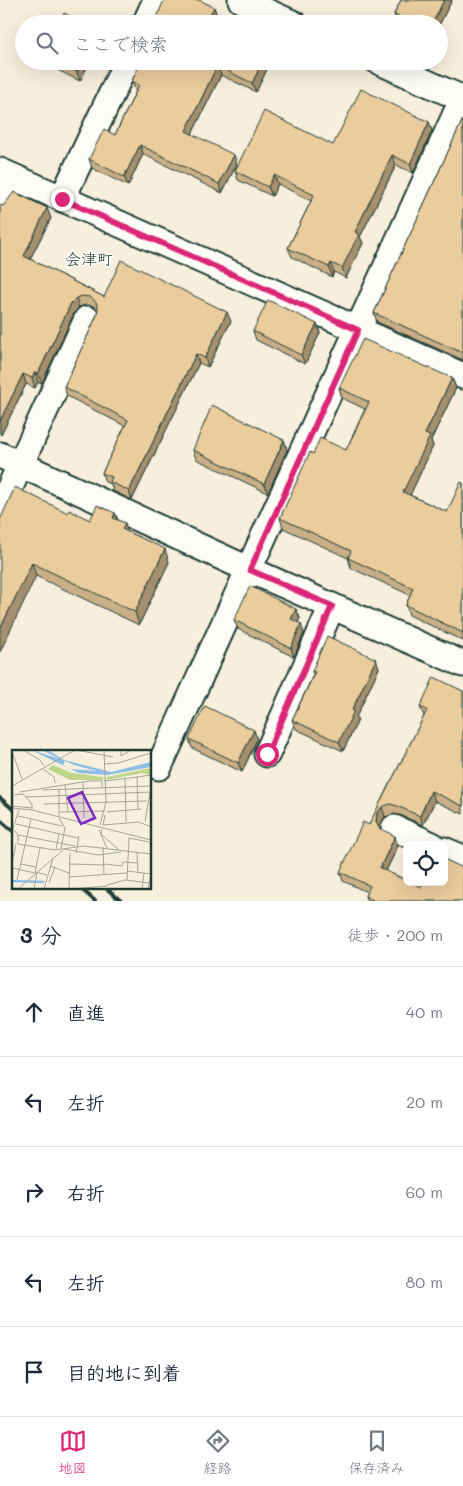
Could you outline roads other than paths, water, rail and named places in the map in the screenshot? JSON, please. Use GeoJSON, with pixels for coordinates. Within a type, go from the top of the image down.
{"type":"FeatureCollection","features":[{"type":"Feature","properties":{"kind":"street"},"geometry":{"type":"LineString","coordinates":[[149,15],[156,0]]}},
{"type":"Feature","properties":{"kind":"street"},"geometry":{"type":"LineString","coordinates":[[240,0],[274,15]]}},
{"type":"Feature","properties":{"kind":"street"},"geometry":{"type":"LineString","coordinates":[[62,199],[123,70]]}},
{"type":"Feature","properties":{"kind":"street"},"geometry":{"type":"LineString","coordinates":[[160,767],[463,99],[398,70]]}},
{"type":"Feature","properties":{"kind":"street"},"geometry":{"type":"LineString","coordinates":[[0,202],[6,174],[463,376]]}},
{"type":"Feature","properties":{"kind":"street"},"geometry":{"type":"LineString","coordinates":[[0,509],[11,460],[87,319]]}},
{"type":"Feature","properties":{"kind":"street"},"geometry":{"type":"LineString","coordinates":[[11,460],[250,570],[463,664]]}},
{"type":"Feature","properties":{"kind":"street"},"geometry":{"type":"LineString","coordinates":[[267,754],[332,606]]}},
{"type":"Feature","properties":{"kind":"street"},"geometry":{"type":"LineString","coordinates":[[394,828],[423,841]]}},
{"type":"Feature","properties":{"kind":"street"},"geometry":{"type":"LineString","coordinates":[[448,852],[463,858]]}},
{"type":"Feature","properties":{"kind":"railway"},"geometry":{"type":"LineString","coordinates":[[0,798],[12,808]]}},
{"type":"Feature","properties":{"kind":"railway"},"geometry":{"type":"LineString","coordinates":[[0,820],[12,830]]}},
{"type":"Feature","properties":{"kind":"railway"},"geometry":{"type":"LineString","coordinates":[[80,888],[95,901]]}},
{"type":"Feature","properties":{"kind":"railway"},"geometry":{"type":"LineString","coordinates":[[106,888],[121,901]]}},
{"type":"Feature","properties":{"kind":"district","name":"会津町"},"geometry":{"type":"Point","coordinates":[89,259]}}]}
